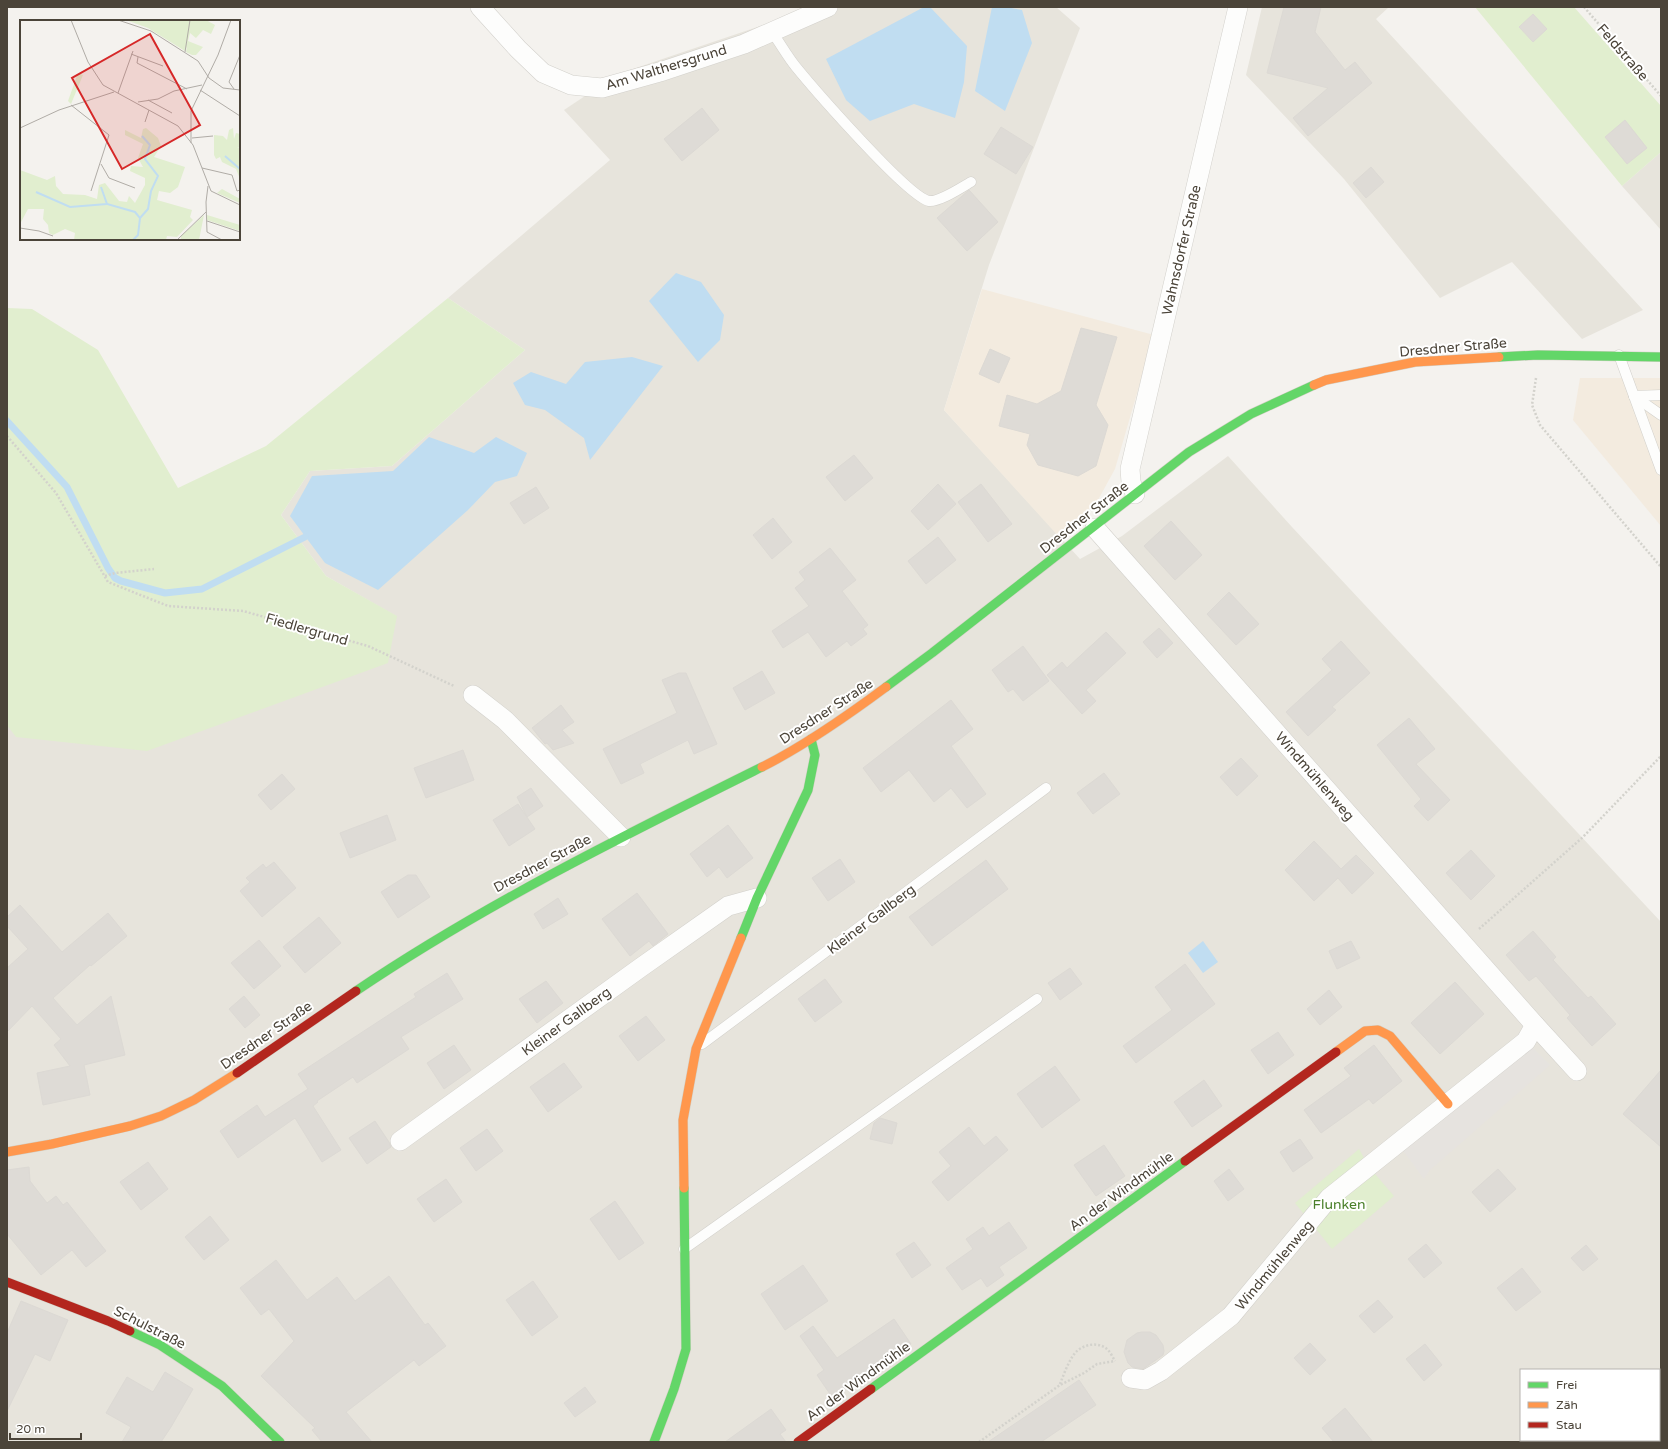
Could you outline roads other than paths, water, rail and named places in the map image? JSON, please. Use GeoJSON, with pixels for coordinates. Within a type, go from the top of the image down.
{"type":"FeatureCollection","features":[{"type":"Feature","properties":{"kind":"main road","name":"Dresdner Straße"},"geometry":{"type":"LineString","coordinates":[[7,1152],[130,1126],[161,1116],[194,1100],[226,1080],[405,958],[495,904],[621,837],[772,762],[811,739],[879,693],[1095,528],[1135,494],[1190,452],[1251,414],[1326,380],[1415,362],[1538,355],[1619,355],[1661,357]]}},
{"type":"Feature","properties":{"kind":"main road"},"geometry":{"type":"LineString","coordinates":[[654,1442],[674,1390],[686,1349],[683,1120],[696,1049],[757,898],[808,790],[816,755],[811,739]]}},
{"type":"Feature","properties":{"kind":"main road","name":"An der Windmühle"},"geometry":{"type":"LineString","coordinates":[[798,1442],[1365,1031],[1378,1030],[1390,1036],[1448,1104]]}},
{"type":"Feature","properties":{"kind":"main road","name":"Schulstraße"},"geometry":{"type":"LineString","coordinates":[[7,1282],[108,1321],[160,1345],[222,1386],[280,1442]]}},
{"type":"Feature","properties":{"kind":"street","name":"Am Walthersgrund"},"geometry":{"type":"LineString","coordinates":[[480,7],[543,73],[571,85],[602,88],[662,71],[744,44],[828,7]]}},
{"type":"Feature","properties":{"kind":"street","name":"Wahnsdorfer Straße"},"geometry":{"type":"LineString","coordinates":[[1135,494],[1131,482],[1130,469],[1238,7]]}},
{"type":"Feature","properties":{"kind":"street","name":"Windmühlenweg"},"geometry":{"type":"LineString","coordinates":[[1095,528],[1577,1071]]}},
{"type":"Feature","properties":{"kind":"street"},"geometry":{"type":"LineString","coordinates":[[473,695],[505,720],[621,837]]}},
{"type":"Feature","properties":{"kind":"street","name":"Kleiner Gallberg"},"geometry":{"type":"LineString","coordinates":[[400,1141],[728,906],[757,898]]}},
{"type":"Feature","properties":{"kind":"street","name":"Windmühlenweg"},"geometry":{"type":"LineString","coordinates":[[1131,1378],[1145,1380],[1161,1371],[1231,1316],[1329,1198],[1526,1041],[1535,1025]]}},
{"type":"Feature","properties":{"kind":"lane"},"geometry":{"type":"LineString","coordinates":[[772,32],[796,67],[860,139],[918,195],[930,201],[943,198],[971,182]]}},
{"type":"Feature","properties":{"kind":"lane"},"geometry":{"type":"LineString","coordinates":[[1619,355],[1661,470]]}},
{"type":"Feature","properties":{"kind":"lane"},"geometry":{"type":"LineString","coordinates":[[1634,396],[1661,395]]}},
{"type":"Feature","properties":{"kind":"lane"},"geometry":{"type":"LineString","coordinates":[[1634,396],[1661,415]]}},
{"type":"Feature","properties":{"kind":"lane","name":"Kleiner Gallberg"},"geometry":{"type":"LineString","coordinates":[[696,1049],[1046,788]]}},
{"type":"Feature","properties":{"kind":"lane"},"geometry":{"type":"LineString","coordinates":[[684,1249],[1037,999]]}},
{"type":"Feature","properties":{"kind":"water"},"geometry":{"type":"Polygon","coordinates":[[[924,7],[930,7],[967,46],[964,82],[955,118],[914,104],[870,121],[846,100],[826,59],[924,7]]]}},
{"type":"Feature","properties":{"kind":"water"},"geometry":{"type":"Polygon","coordinates":[[[992,7],[1006,7],[1022,10],[1032,43],[1005,111],[975,91],[992,7]]]}},
{"type":"Feature","properties":{"kind":"water"},"geometry":{"type":"Polygon","coordinates":[[[676,273],[701,282],[724,315],[720,340],[698,362],[649,301],[676,273]]]}},
{"type":"Feature","properties":{"kind":"water"},"geometry":{"type":"Polygon","coordinates":[[[632,357],[663,366],[590,460],[584,438],[545,410],[525,405],[513,383],[531,372],[566,384],[585,362],[632,357]]]}},
{"type":"Feature","properties":{"kind":"water"},"geometry":{"type":"Polygon","coordinates":[[[429,437],[474,453],[496,437],[527,453],[517,476],[495,482],[468,510],[378,590],[325,563],[290,516],[312,476],[393,471],[429,437]]]}},
{"type":"Feature","properties":{"kind":"water"},"geometry":{"type":"Polygon","coordinates":[[[1203,941],[1218,962],[1203,973],[1188,953],[1203,941]]]}},
{"type":"Feature","properties":{"kind":"waterway"},"geometry":{"type":"LineString","coordinates":[[7,421],[67,487],[108,568],[115,578],[121,581],[165,593],[202,589],[305,537]]}},
{"type":"Feature","properties":{"kind":"park label","name":"Flunken"},"geometry":{"type":"Point","coordinates":[1339,1204]}}]}
